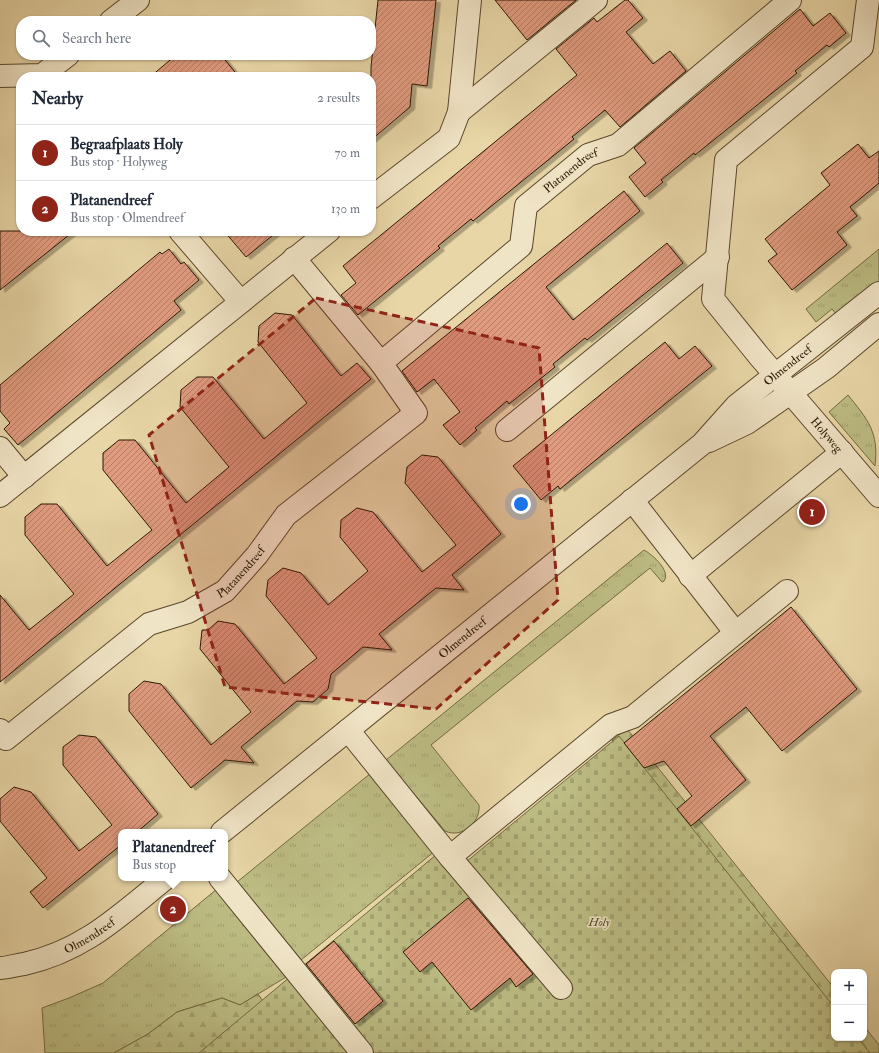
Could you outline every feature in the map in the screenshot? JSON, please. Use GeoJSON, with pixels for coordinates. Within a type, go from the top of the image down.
{"type":"FeatureCollection","features":[{"type":"Feature","properties":{"kind":"street"},"geometry":{"type":"LineString","coordinates":[[117,16],[138,0]]}},
{"type":"Feature","properties":{"kind":"street"},"geometry":{"type":"LineString","coordinates":[[376,194],[449,138],[459,112],[470,0]]}},
{"type":"Feature","properties":{"kind":"street"},"geometry":{"type":"LineString","coordinates":[[459,112],[596,0]]}},
{"type":"Feature","properties":{"kind":"street","name":"Platanendreef"},"geometry":{"type":"LineString","coordinates":[[381,363],[521,246],[526,206],[588,155],[618,145],[790,0]]}},
{"type":"Feature","properties":{"kind":"street"},"geometry":{"type":"LineString","coordinates":[[775,374],[714,299],[726,160],[862,46],[868,0]]}},
{"type":"Feature","properties":{"kind":"street"},"geometry":{"type":"LineString","coordinates":[[47,72],[62,60]]}},
{"type":"Feature","properties":{"kind":"street"},"geometry":{"type":"LineString","coordinates":[[0,76],[16,76]]}},
{"type":"Feature","properties":{"kind":"street"},"geometry":{"type":"LineString","coordinates":[[184,236],[241,302]]}},
{"type":"Feature","properties":{"kind":"street"},"geometry":{"type":"LineString","coordinates":[[0,496],[323,236]]}},
{"type":"Feature","properties":{"kind":"street"},"geometry":{"type":"LineString","coordinates":[[507,430],[718,257]]}},
{"type":"Feature","properties":{"kind":"street","name":"Platanendreef"},"geometry":{"type":"LineString","coordinates":[[0,730],[6,738],[149,624],[188,612],[225,591],[257,555],[286,515],[416,413],[381,363],[294,258]]}},
{"type":"Feature","properties":{"kind":"street","name":"Olmendreef"},"geometry":{"type":"LineString","coordinates":[[226,829],[702,444],[736,406],[879,293]]}},
{"type":"Feature","properties":{"kind":"street","name":"Olmendreef"},"geometry":{"type":"LineString","coordinates":[[702,444],[748,423],[826,368],[879,324]]}},
{"type":"Feature","properties":{"kind":"street","name":"Holyweg"},"geometry":{"type":"LineString","coordinates":[[775,374],[879,496]]}},
{"type":"Feature","properties":{"kind":"street"},"geometry":{"type":"LineString","coordinates":[[0,448],[24,477]]}},
{"type":"Feature","properties":{"kind":"street"},"geometry":{"type":"LineString","coordinates":[[690,576],[842,452]]}},
{"type":"Feature","properties":{"kind":"street"},"geometry":{"type":"LineString","coordinates":[[632,500],[690,576],[736,632]]}},
{"type":"Feature","properties":{"kind":"street"},"geometry":{"type":"LineString","coordinates":[[450,857],[611,726],[633,717],[786,591]]}},
{"type":"Feature","properties":{"kind":"street"},"geometry":{"type":"LineString","coordinates":[[348,730],[450,857],[561,988]]}},
{"type":"Feature","properties":{"kind":"street","name":"Olmendreef"},"geometry":{"type":"LineString","coordinates":[[0,968],[36,961],[66,951],[94,936],[162,881]]}},
{"type":"Feature","properties":{"kind":"street"},"geometry":{"type":"LineString","coordinates":[[222,881],[362,1053]]}},
{"type":"Feature","properties":{"kind":"highlighted area"},"geometry":{"type":"Polygon","coordinates":[[[316,298],[539,348],[558,600],[436,709],[225,687],[149,435],[316,298]]]}},
{"type":"Feature","properties":{"kind":"green space"},"geometry":{"type":"Polygon","coordinates":[[[879,249],[879,282],[837,315],[832,309],[816,322],[806,309],[879,249]]]}},
{"type":"Feature","properties":{"kind":"green space"},"geometry":{"type":"Polygon","coordinates":[[[848,395],[866,419],[870,427],[875,444],[875,466],[829,412],[848,395]]]}},
{"type":"Feature","properties":{"kind":"green space"},"geometry":{"type":"Polygon","coordinates":[[[644,550],[656,559],[663,568],[666,577],[664,581],[662,582],[650,568],[431,745],[479,805],[479,811],[474,823],[464,831],[451,833],[445,831],[386,760],[644,550]]]}},
{"type":"Feature","properties":{"kind":"green space"},"geometry":{"type":"Polygon","coordinates":[[[627,729],[831,984],[831,1020],[612,740],[627,729]]]}},
{"type":"Feature","properties":{"kind":"green space","name":"Holy"},"geometry":{"type":"Polygon","coordinates":[[[619,736],[831,1003],[831,1041],[860,1041],[870,1053],[199,1053],[437,854],[466,862],[619,736]]]}},
{"type":"Feature","properties":{"kind":"green space"},"geometry":{"type":"Polygon","coordinates":[[[371,773],[435,851],[301,960],[237,882],[371,773]]]}},
{"type":"Feature","properties":{"kind":"green space"},"geometry":{"type":"Polygon","coordinates":[[[217,889],[291,974],[240,1005],[222,998],[177,1012],[148,1034],[114,1053],[45,1053],[42,1008],[103,983],[217,889]]]}},
{"type":"Feature","properties":{"kind":"green space"},"geometry":{"type":"Polygon","coordinates":[[[258,994],[282,1028],[252,1053],[114,1053],[148,1034],[177,1012],[222,998],[240,1005],[258,994]]]}},
{"type":"Feature","properties":{"kind":"green space"},"geometry":{"type":"Polygon","coordinates":[[[867,1030],[879,1045],[879,1053],[857,1053],[847,1041],[867,1041],[867,1030]]]}},
{"type":"Feature","properties":{"kind":"building"},"geometry":{"type":"Polygon","coordinates":[[[378,0],[436,0],[427,86],[412,84],[410,107],[376,136],[376,72],[371,72],[371,67],[372,60],[376,60],[376,19],[378,0]]]}},
{"type":"Feature","properties":{"kind":"building"},"geometry":{"type":"Polygon","coordinates":[[[495,0],[576,0],[527,40],[495,0]]]}},
{"type":"Feature","properties":{"kind":"building"},"geometry":{"type":"Polygon","coordinates":[[[625,0],[628,0],[643,18],[626,32],[653,64],[670,51],[686,71],[620,127],[605,110],[572,137],[574,139],[473,221],[471,219],[438,246],[440,248],[358,315],[341,295],[356,283],[343,266],[577,75],[556,49],[594,18],[597,22],[625,0]]]}},
{"type":"Feature","properties":{"kind":"building"},"geometry":{"type":"Polygon","coordinates":[[[800,9],[813,26],[830,13],[846,33],[829,47],[827,45],[795,71],[797,73],[695,155],[694,153],[661,180],[663,182],[645,197],[629,177],[646,163],[634,148],[800,9]]]}},
{"type":"Feature","properties":{"kind":"building"},"geometry":{"type":"Polygon","coordinates":[[[170,60],[225,60],[235,72],[156,72],[170,60]]]}},
{"type":"Feature","properties":{"kind":"building"},"geometry":{"type":"Polygon","coordinates":[[[858,144],[869,158],[879,151],[879,183],[850,207],[857,216],[837,232],[847,245],[792,290],[768,261],[777,254],[765,239],[830,185],[821,173],[858,144]]]}},
{"type":"Feature","properties":{"kind":"building"},"geometry":{"type":"Polygon","coordinates":[[[624,191],[640,211],[546,287],[573,320],[667,243],[683,263],[587,340],[585,338],[553,364],[555,367],[509,404],[507,401],[475,428],[477,430],[460,445],[443,425],[460,412],[434,379],[417,392],[402,371],[624,191]]]}},
{"type":"Feature","properties":{"kind":"building"},"geometry":{"type":"Polygon","coordinates":[[[0,231],[16,231],[16,236],[68,236],[0,290],[0,231]]]}},
{"type":"Feature","properties":{"kind":"building"},"geometry":{"type":"Polygon","coordinates":[[[228,236],[272,236],[246,257],[228,236]]]}},
{"type":"Feature","properties":{"kind":"building"},"geometry":{"type":"Polygon","coordinates":[[[169,249],[181,264],[184,262],[199,280],[174,301],[181,310],[18,445],[4,429],[10,423],[0,411],[0,385],[160,252],[162,254],[169,249]]]}},
{"type":"Feature","properties":{"kind":"building"},"geometry":{"type":"Polygon","coordinates":[[[275,313],[292,315],[341,376],[357,363],[371,379],[0,682],[0,595],[29,630],[74,594],[25,535],[25,517],[41,504],[57,504],[107,566],[152,530],[103,470],[103,453],[119,440],[135,440],[186,503],[229,467],[180,407],[181,390],[197,377],[213,377],[264,439],[307,403],[258,342],[259,326],[275,313]]]}},
{"type":"Feature","properties":{"kind":"building"},"geometry":{"type":"Polygon","coordinates":[[[665,342],[679,359],[695,346],[712,366],[560,489],[558,486],[541,500],[513,466],[665,342]]]}},
{"type":"Feature","properties":{"kind":"building"},"geometry":{"type":"Polygon","coordinates":[[[422,455],[438,457],[501,534],[452,575],[464,590],[436,588],[379,634],[392,650],[363,647],[331,674],[328,689],[313,702],[297,701],[241,747],[254,763],[225,760],[191,788],[129,711],[129,694],[144,681],[161,684],[211,745],[251,712],[200,649],[202,630],[208,630],[218,621],[235,624],[284,684],[317,658],[266,596],[268,580],[283,568],[301,573],[328,605],[368,571],[340,537],[341,520],[357,508],[373,512],[422,572],[456,545],[405,483],[407,467],[422,455]]]}},
{"type":"Feature","properties":{"kind":"building"},"geometry":{"type":"Polygon","coordinates":[[[791,607],[857,689],[782,751],[746,707],[710,736],[746,780],[691,826],[677,809],[692,796],[664,761],[644,768],[624,743],[791,607]]]}},
{"type":"Feature","properties":{"kind":"building"},"geometry":{"type":"Polygon","coordinates":[[[79,735],[96,737],[158,814],[140,829],[118,829],[118,847],[43,908],[30,892],[47,878],[0,821],[0,799],[14,787],[31,792],[79,851],[112,825],[63,765],[63,747],[79,735]]]}},
{"type":"Feature","properties":{"kind":"building"},"geometry":{"type":"Polygon","coordinates":[[[468,898],[533,974],[516,987],[510,978],[471,1010],[432,962],[420,972],[403,952],[468,898]]]}},
{"type":"Feature","properties":{"kind":"building"},"geometry":{"type":"Polygon","coordinates":[[[334,941],[383,1001],[355,1024],[306,964],[334,941]]]}},
{"type":"Feature","properties":{"kind":"place","name":"Begraafplaats Holy"},"geometry":{"type":"Point","coordinates":[812,512]}},
{"type":"Feature","properties":{"kind":"place","name":"Platanendreef"},"geometry":{"type":"Point","coordinates":[173,909]}}]}
